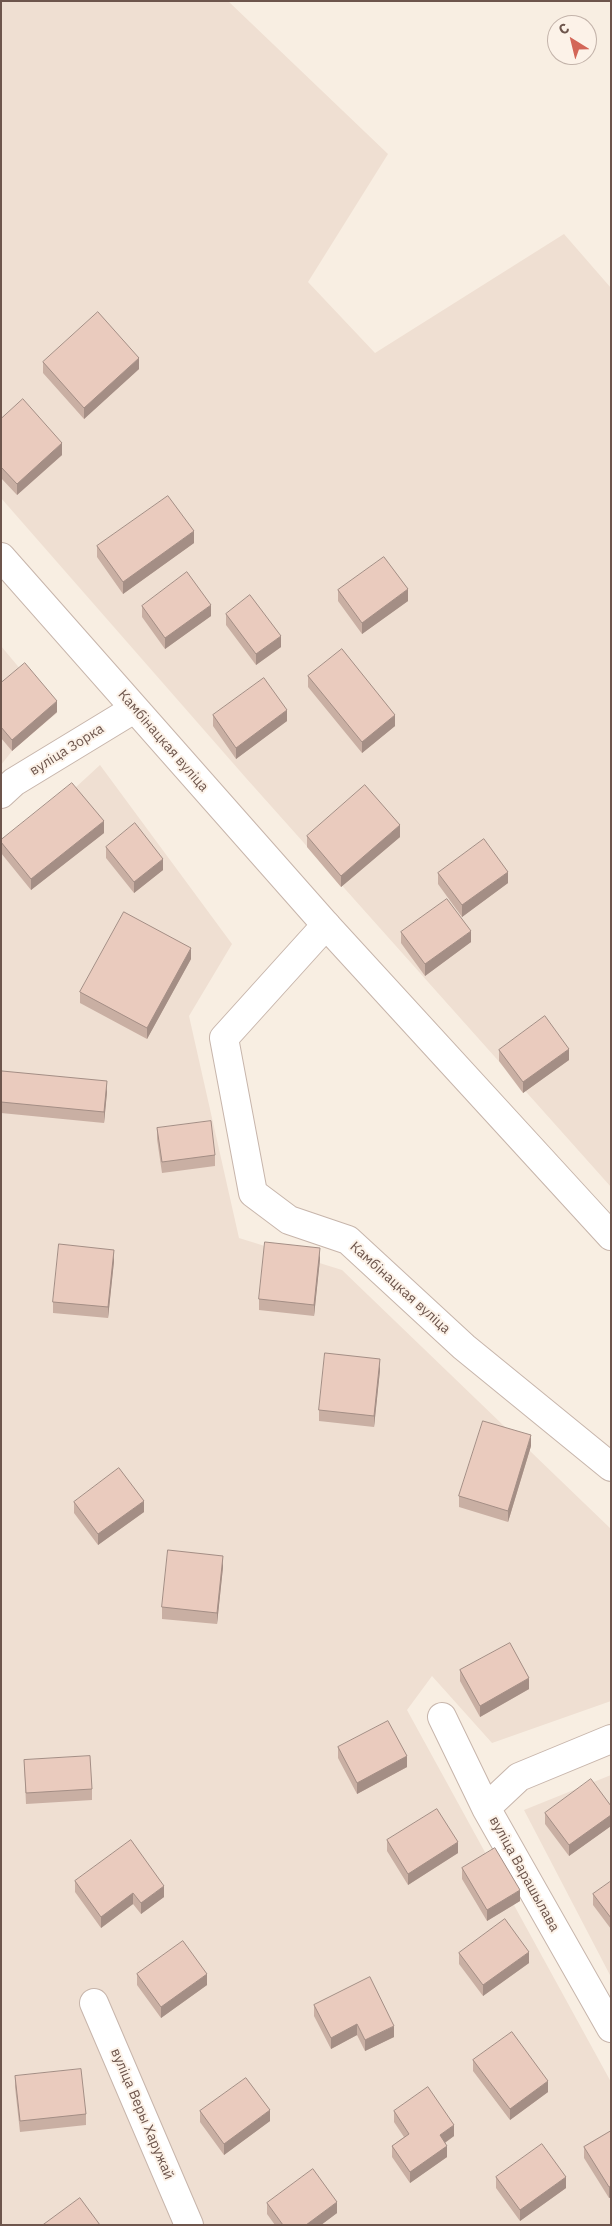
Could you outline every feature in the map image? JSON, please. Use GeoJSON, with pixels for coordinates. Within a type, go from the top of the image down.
{"type":"FeatureCollection","features":[{"type":"Feature","properties":{"kind":"street","name":"Камбінацкая вуліца"},"geometry":{"type":"LineString","coordinates":[[1,557],[326,925],[611,1236]]}},
{"type":"Feature","properties":{"kind":"street","name":"вуліца Зорка"},"geometry":{"type":"LineString","coordinates":[[1,794],[14,782],[134,708]]}},
{"type":"Feature","properties":{"kind":"street","name":"Камбінацкая вуліца"},"geometry":{"type":"LineString","coordinates":[[326,925],[224,1038],[235,1088],[253,1193],[289,1220],[348,1240],[464,1347],[611,1467]]}},
{"type":"Feature","properties":{"kind":"street","name":"вуліца Варашылава"},"geometry":{"type":"LineString","coordinates":[[442,1717],[486,1808],[611,2028]]}},
{"type":"Feature","properties":{"kind":"street"},"geometry":{"type":"LineString","coordinates":[[486,1808],[519,1777],[611,1740]]}},
{"type":"Feature","properties":{"kind":"street","name":"вуліца Веры Харужай"},"geometry":{"type":"LineString","coordinates":[[94,2003],[189,2225]]}},
{"type":"Feature","properties":{"kind":"shaded area"},"geometry":{"type":"Polygon","coordinates":[[[1,1],[228,1],[388,154],[308,282],[375,353],[564,234],[611,288],[611,1187],[246,778],[1,498],[1,1]]]}},
{"type":"Feature","properties":{"kind":"shaded area"},"geometry":{"type":"Polygon","coordinates":[[[1,646],[57,713],[12,751],[1,765],[1,646]]]}},
{"type":"Feature","properties":{"kind":"shaded area"},"geometry":{"type":"Polygon","coordinates":[[[100,765],[232,944],[189,1016],[239,1238],[342,1270],[611,1529],[611,1701],[492,1743],[432,1676],[407,1710],[611,2082],[611,2225],[1,2225],[1,856],[100,765]]]}},
{"type":"Feature","properties":{"kind":"shaded area"},"geometry":{"type":"Polygon","coordinates":[[[611,1775],[611,1977],[524,1810],[611,1775]]]}},
{"type":"Feature","properties":{"kind":"building"},"geometry":{"type":"Polygon","coordinates":[[[98,312],[139,358],[84,408],[43,362],[98,312]]]}},
{"type":"Feature","properties":{"kind":"building"},"geometry":{"type":"Polygon","coordinates":[[[23,399],[62,443],[17,484],[1,467],[1,419],[23,399]]]}},
{"type":"Feature","properties":{"kind":"building"},"geometry":{"type":"Polygon","coordinates":[[[168,496],[194,531],[123,582],[97,546],[168,496]]]}},
{"type":"Feature","properties":{"kind":"building"},"geometry":{"type":"Polygon","coordinates":[[[384,557],[408,589],[362,623],[338,590],[384,557]]]}},
{"type":"Feature","properties":{"kind":"building"},"geometry":{"type":"Polygon","coordinates":[[[187,572],[211,605],[165,638],[142,606],[187,572]]]}},
{"type":"Feature","properties":{"kind":"building"},"geometry":{"type":"Polygon","coordinates":[[[250,595],[281,636],[256,654],[226,614],[250,595]]]}},
{"type":"Feature","properties":{"kind":"building"},"geometry":{"type":"Polygon","coordinates":[[[342,649],[395,715],[362,742],[308,676],[342,649]]]}},
{"type":"Feature","properties":{"kind":"building"},"geometry":{"type":"Polygon","coordinates":[[[25,663],[57,701],[12,740],[1,727],[1,683],[25,663]]]}},
{"type":"Feature","properties":{"kind":"building"},"geometry":{"type":"Polygon","coordinates":[[[264,678],[287,710],[236,748],[213,715],[264,678]]]}},
{"type":"Feature","properties":{"kind":"building"},"geometry":{"type":"Polygon","coordinates":[[[72,783],[104,821],[31,879],[1,840],[72,783]]]}},
{"type":"Feature","properties":{"kind":"building"},"geometry":{"type":"Polygon","coordinates":[[[365,785],[400,825],[341,876],[307,836],[365,785]]]}},
{"type":"Feature","properties":{"kind":"building"},"geometry":{"type":"Polygon","coordinates":[[[135,823],[163,859],[134,882],[106,847],[135,823]]]}},
{"type":"Feature","properties":{"kind":"building"},"geometry":{"type":"Polygon","coordinates":[[[484,839],[508,872],[462,905],[438,873],[484,839]]]}},
{"type":"Feature","properties":{"kind":"building"},"geometry":{"type":"Polygon","coordinates":[[[447,899],[471,931],[425,964],[401,932],[447,899]]]}},
{"type":"Feature","properties":{"kind":"building"},"geometry":{"type":"Polygon","coordinates":[[[124,912],[191,948],[147,1028],[80,992],[124,912]]]}},
{"type":"Feature","properties":{"kind":"building"},"geometry":{"type":"Polygon","coordinates":[[[545,1016],[569,1049],[523,1082],[499,1050],[545,1016]]]}},
{"type":"Feature","properties":{"kind":"building"},"geometry":{"type":"Polygon","coordinates":[[[2,1071],[107,1081],[104,1112],[1,1102],[2,1071]]]}},
{"type":"Feature","properties":{"kind":"building"},"geometry":{"type":"Polygon","coordinates":[[[211,1121],[215,1155],[162,1162],[157,1128],[211,1121]]]}},
{"type":"Feature","properties":{"kind":"building"},"geometry":{"type":"Polygon","coordinates":[[[265,1242],[320,1248],[314,1305],[259,1299],[265,1242]]]}},
{"type":"Feature","properties":{"kind":"building"},"geometry":{"type":"Polygon","coordinates":[[[59,1244],[114,1250],[108,1307],[53,1302],[59,1244]]]}},
{"type":"Feature","properties":{"kind":"building"},"geometry":{"type":"Polygon","coordinates":[[[325,1353],[380,1359],[374,1416],[319,1410],[325,1353]]]}},
{"type":"Feature","properties":{"kind":"building"},"geometry":{"type":"Polygon","coordinates":[[[483,1421],[531,1435],[508,1511],[459,1496],[483,1421]]]}},
{"type":"Feature","properties":{"kind":"building"},"geometry":{"type":"Polygon","coordinates":[[[119,1468],[144,1501],[98,1534],[74,1502],[119,1468]]]}},
{"type":"Feature","properties":{"kind":"building"},"geometry":{"type":"Polygon","coordinates":[[[168,1550],[223,1556],[217,1613],[162,1607],[168,1550]]]}},
{"type":"Feature","properties":{"kind":"building"},"geometry":{"type":"Polygon","coordinates":[[[510,1643],[529,1678],[480,1706],[460,1670],[510,1643]]]}},
{"type":"Feature","properties":{"kind":"building"},"geometry":{"type":"Polygon","coordinates":[[[388,1721],[407,1756],[357,1783],[338,1747],[388,1721]]]}},
{"type":"Feature","properties":{"kind":"building"},"geometry":{"type":"Polygon","coordinates":[[[90,1756],[92,1789],[26,1793],[24,1760],[90,1756]]]}},
{"type":"Feature","properties":{"kind":"building"},"geometry":{"type":"Polygon","coordinates":[[[591,1779],[611,1806],[611,1815],[569,1845],[545,1813],[591,1779]]]}},
{"type":"Feature","properties":{"kind":"building"},"geometry":{"type":"Polygon","coordinates":[[[437,1809],[458,1842],[408,1874],[387,1840],[437,1809]]]}},
{"type":"Feature","properties":{"kind":"building"},"geometry":{"type":"Polygon","coordinates":[[[131,1840],[164,1886],[141,1903],[133,1893],[101,1917],[75,1881],[131,1840]]]}},
{"type":"Feature","properties":{"kind":"building"},"geometry":{"type":"Polygon","coordinates":[[[495,1848],[520,1890],[487,1910],[462,1868],[495,1848]]]}},
{"type":"Feature","properties":{"kind":"building"},"geometry":{"type":"Polygon","coordinates":[[[611,1883],[611,1918],[593,1894],[611,1883]]]}},
{"type":"Feature","properties":{"kind":"building"},"geometry":{"type":"Polygon","coordinates":[[[505,1919],[529,1952],[483,1985],[459,1953],[505,1919]]]}},
{"type":"Feature","properties":{"kind":"building"},"geometry":{"type":"Polygon","coordinates":[[[183,1941],[207,1974],[161,2007],[137,1974],[183,1941]]]}},
{"type":"Feature","properties":{"kind":"building"},"geometry":{"type":"Polygon","coordinates":[[[370,1977],[394,2026],[365,2040],[357,2024],[331,2038],[314,2005],[370,1977]]]}},
{"type":"Feature","properties":{"kind":"building"},"geometry":{"type":"Polygon","coordinates":[[[512,2032],[548,2081],[510,2109],[473,2060],[512,2032]]]}},
{"type":"Feature","properties":{"kind":"building"},"geometry":{"type":"Polygon","coordinates":[[[81,2069],[86,2114],[20,2121],[15,2076],[81,2069]]]}},
{"type":"Feature","properties":{"kind":"building"},"geometry":{"type":"Polygon","coordinates":[[[246,2078],[270,2110],[224,2144],[200,2111],[246,2078]]]}},
{"type":"Feature","properties":{"kind":"building"},"geometry":{"type":"Polygon","coordinates":[[[428,2087],[454,2125],[440,2135],[447,2146],[410,2172],[392,2146],[409,2134],[394,2111],[428,2087]]]}},
{"type":"Feature","properties":{"kind":"building"},"geometry":{"type":"Polygon","coordinates":[[[611,2131],[611,2186],[609,2187],[584,2147],[611,2131]]]}},
{"type":"Feature","properties":{"kind":"building"},"geometry":{"type":"Polygon","coordinates":[[[542,2144],[566,2177],[520,2210],[496,2177],[542,2144]]]}},
{"type":"Feature","properties":{"kind":"building"},"geometry":{"type":"Polygon","coordinates":[[[313,2169],[337,2202],[306,2225],[283,2225],[267,2203],[313,2169]]]}},
{"type":"Feature","properties":{"kind":"building"},"geometry":{"type":"Polygon","coordinates":[[[80,2198],[100,2225],[43,2225],[80,2198]]]}}]}
